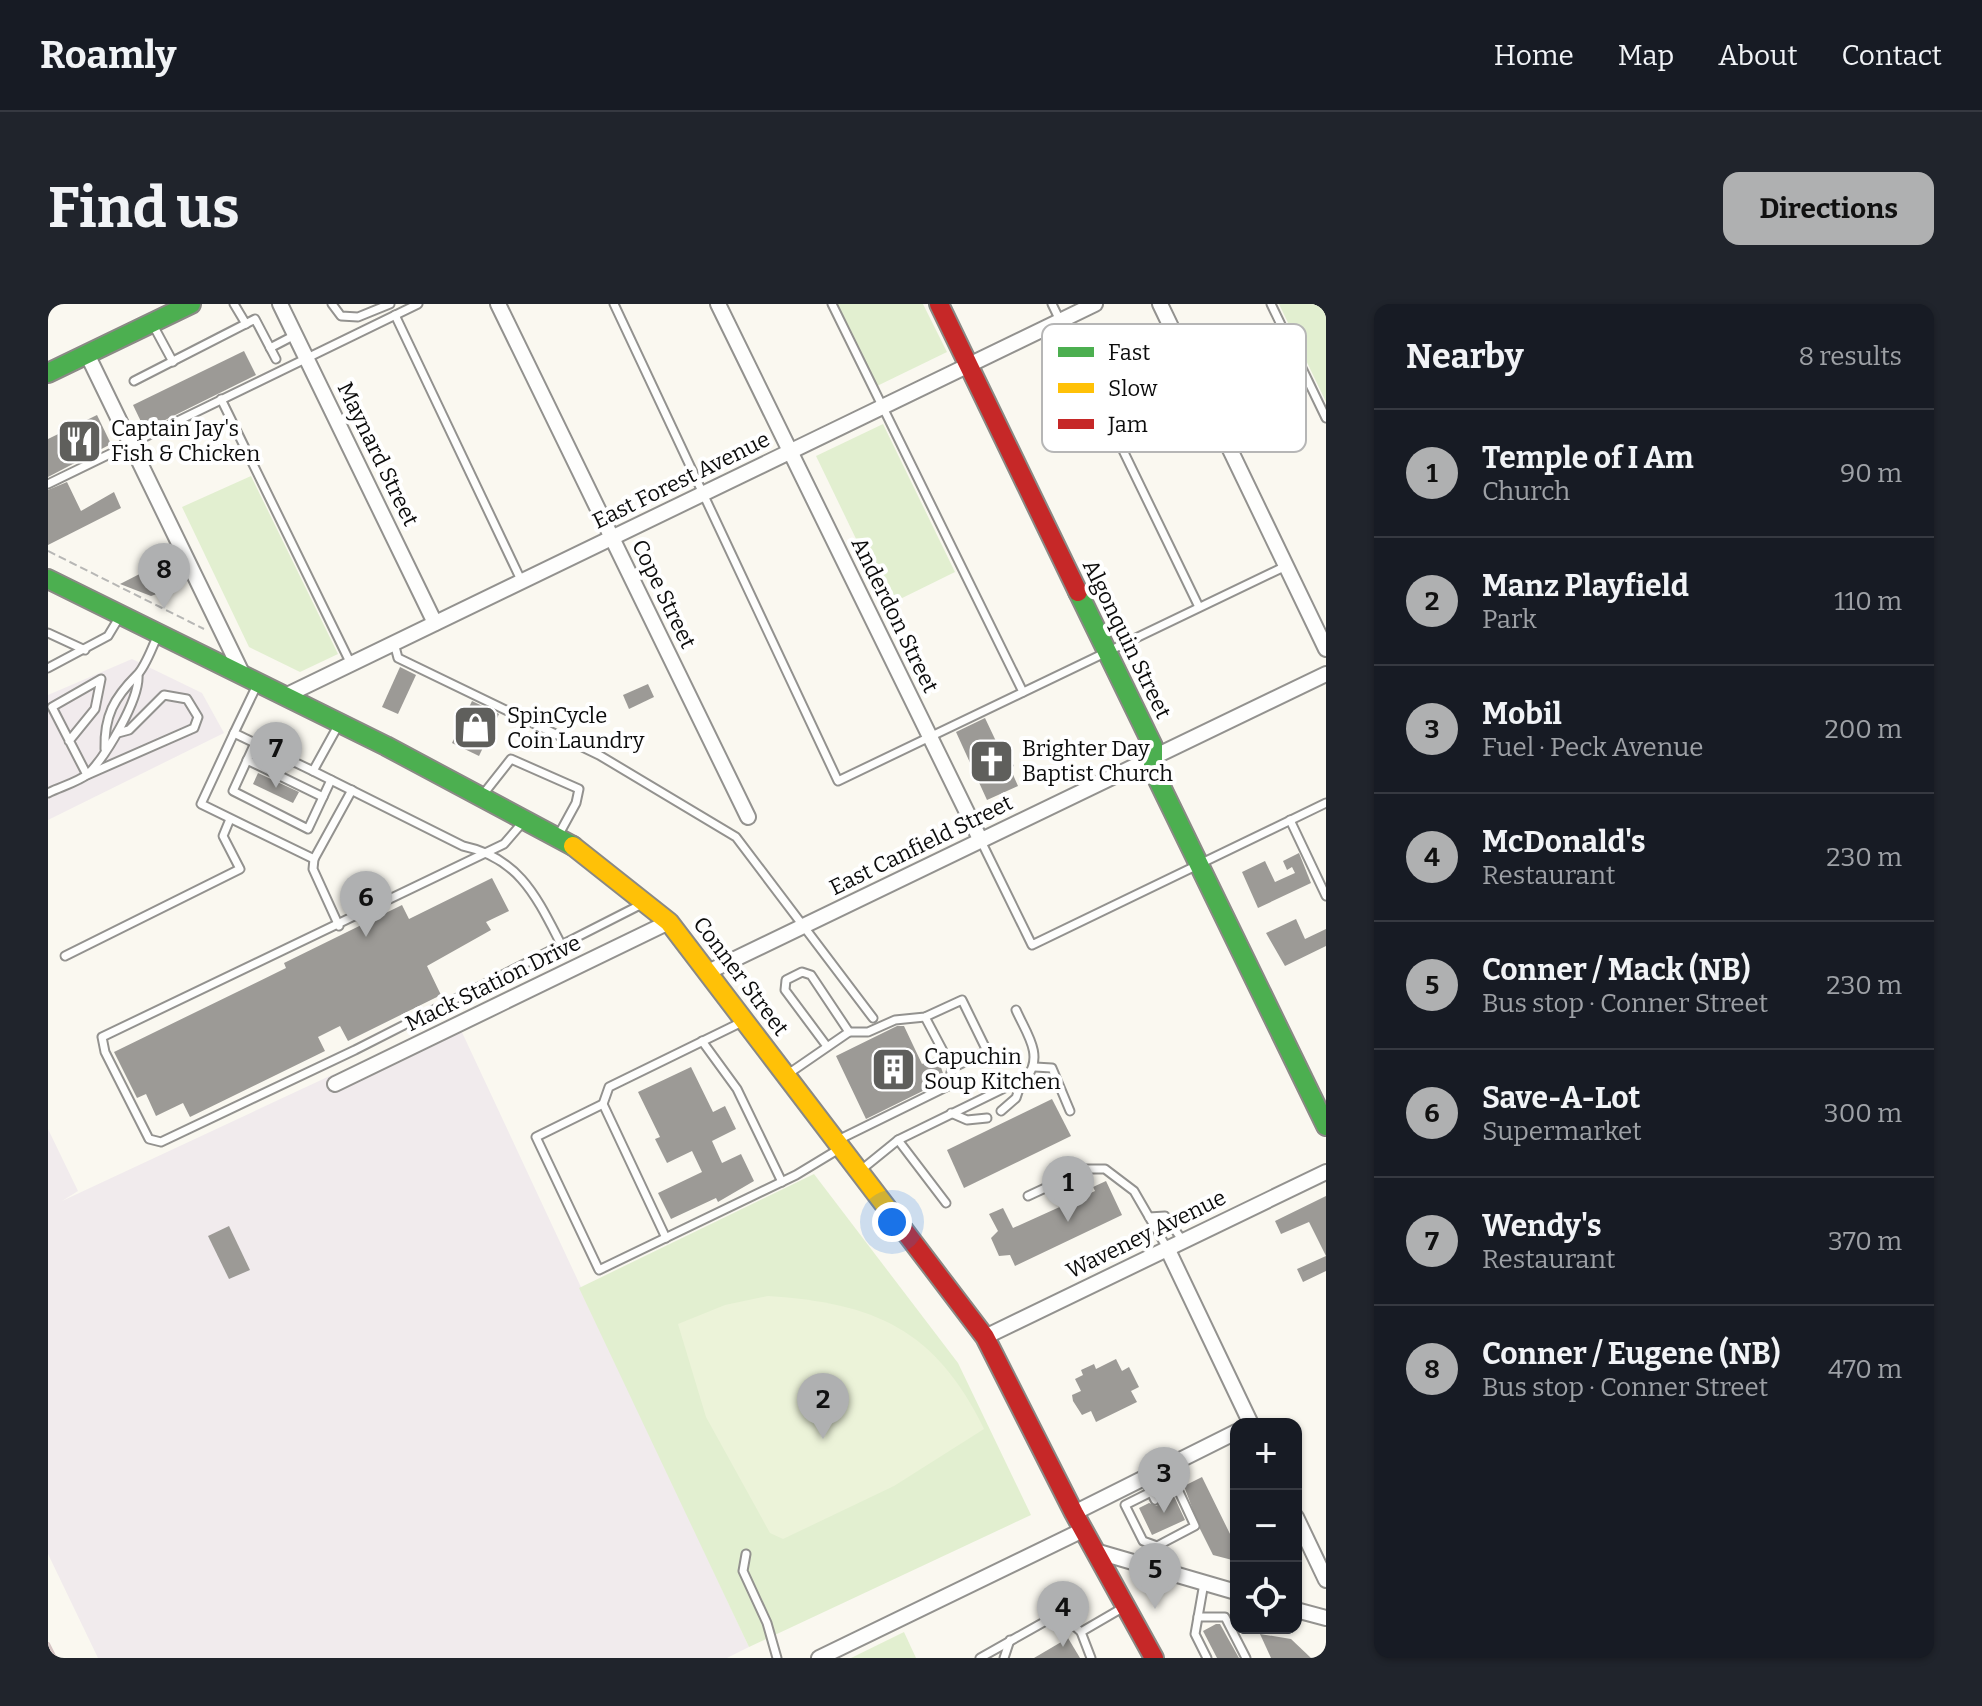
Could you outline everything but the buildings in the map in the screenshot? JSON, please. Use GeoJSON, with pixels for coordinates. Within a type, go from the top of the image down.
{"type":"FeatureCollection","features":[{"type":"Feature","properties":{"kind":"main road"},"geometry":{"type":"LineString","coordinates":[[48,373],[191,304]]}},
{"type":"Feature","properties":{"kind":"main road","name":"Algonquin Street"},"geometry":{"type":"LineString","coordinates":[[939,304],[1153,746],[1153,770],[1326,1126]]}},
{"type":"Feature","properties":{"kind":"main road","name":"Conner Street"},"geometry":{"type":"LineString","coordinates":[[48,579],[287,695],[524,820],[583,852],[648,901],[669,922],[708,972],[985,1337],[1079,1521],[1154,1658]]}},
{"type":"Feature","properties":{"kind":"street","name":"Maynard Street"},"geometry":{"type":"LineString","coordinates":[[280,304],[435,623]]}},
{"type":"Feature","properties":{"kind":"street","name":"Cope Street"},"geometry":{"type":"LineString","coordinates":[[498,304],[748,817]]}},
{"type":"Feature","properties":{"kind":"street","name":"Anderdon Street"},"geometry":{"type":"LineString","coordinates":[[718,304],[981,841]]}},
{"type":"Feature","properties":{"kind":"street","name":"East Forest Avenue"},"geometry":{"type":"LineString","coordinates":[[1054,324],[1095,304]]}},
{"type":"Feature","properties":{"kind":"street"},"geometry":{"type":"LineString","coordinates":[[1160,304],[1170,324]]}},
{"type":"Feature","properties":{"kind":"street","name":"East Forest Avenue"},"geometry":{"type":"LineString","coordinates":[[287,695],[1042,330]]}},
{"type":"Feature","properties":{"kind":"street"},"geometry":{"type":"LineString","coordinates":[[87,354],[250,677]]}},
{"type":"Feature","properties":{"kind":"street"},"geometry":{"type":"LineString","coordinates":[[1231,452],[1326,649]]}},
{"type":"Feature","properties":{"kind":"street","name":"East Canfield Street"},"geometry":{"type":"LineString","coordinates":[[708,972],[1326,674]]}},
{"type":"Feature","properties":{"kind":"street","name":"Mack Station Drive"},"geometry":{"type":"LineString","coordinates":[[335,1084],[669,922]]}},
{"type":"Feature","properties":{"kind":"street","name":"Waveney Avenue"},"geometry":{"type":"LineString","coordinates":[[985,1337],[1326,1172]]}},
{"type":"Feature","properties":{"kind":"street"},"geometry":{"type":"LineString","coordinates":[[1167,1248],[1248,1418]]}},
{"type":"Feature","properties":{"kind":"street"},"geometry":{"type":"LineString","coordinates":[[819,1658],[1079,1521],[1144,1478],[1230,1435]]}},
{"type":"Feature","properties":{"kind":"street"},"geometry":{"type":"LineString","coordinates":[[1302,1530],[1326,1580]]}},
{"type":"Feature","properties":{"kind":"street"},"geometry":{"type":"LineString","coordinates":[[1095,1551],[1230,1590]]}},
{"type":"Feature","properties":{"kind":"street"},"geometry":{"type":"LineString","coordinates":[[1302,1612],[1326,1618]]}},
{"type":"Feature","properties":{"kind":"lane"},"geometry":{"type":"LineString","coordinates":[[234,304],[246,324]]}},
{"type":"Feature","properties":{"kind":"lane"},"geometry":{"type":"LineString","coordinates":[[332,304],[341,316],[358,317],[377,306],[390,304]]}},
{"type":"Feature","properties":{"kind":"lane"},"geometry":{"type":"LineString","coordinates":[[48,484],[418,304]]}},
{"type":"Feature","properties":{"kind":"lane"},"geometry":{"type":"LineString","coordinates":[[614,304],[838,781],[1286,566]]}},
{"type":"Feature","properties":{"kind":"lane"},"geometry":{"type":"LineString","coordinates":[[832,304],[1023,692]]}},
{"type":"Feature","properties":{"kind":"lane"},"geometry":{"type":"LineString","coordinates":[[1052,304],[1061,324]]}},
{"type":"Feature","properties":{"kind":"lane"},"geometry":{"type":"LineString","coordinates":[[1271,304],[1281,324]]}},
{"type":"Feature","properties":{"kind":"lane"},"geometry":{"type":"LineString","coordinates":[[395,315],[521,580]]}},
{"type":"Feature","properties":{"kind":"lane"},"geometry":{"type":"LineString","coordinates":[[134,381],[255,319],[276,359]]}},
{"type":"Feature","properties":{"kind":"lane"},"geometry":{"type":"LineString","coordinates":[[151,323],[173,362]]}},
{"type":"Feature","properties":{"kind":"lane"},"geometry":{"type":"LineString","coordinates":[[270,348],[295,335]]}},
{"type":"Feature","properties":{"kind":"lane"},"geometry":{"type":"LineString","coordinates":[[1306,377],[1326,418]]}},
{"type":"Feature","properties":{"kind":"lane"},"geometry":{"type":"LineString","coordinates":[[221,399],[351,664]]}},
{"type":"Feature","properties":{"kind":"lane"},"geometry":{"type":"LineString","coordinates":[[1124,452],[1199,607]]}},
{"type":"Feature","properties":{"kind":"lane"},"geometry":{"type":"LineString","coordinates":[[48,668],[108,636],[121,614]]}},
{"type":"Feature","properties":{"kind":"lane"},"geometry":{"type":"LineString","coordinates":[[48,633],[85,650]]}},
{"type":"Feature","properties":{"kind":"lane"},"geometry":{"type":"LineString","coordinates":[[87,775],[118,733],[139,688],[138,675],[159,633]]}},
{"type":"Feature","properties":{"kind":"lane"},"geometry":{"type":"LineString","coordinates":[[394,643],[398,658],[599,755],[736,837],[873,1018]]}},
{"type":"Feature","properties":{"kind":"lane"},"geometry":{"type":"LineString","coordinates":[[105,749],[104,725],[126,682],[138,675]]}},
{"type":"Feature","properties":{"kind":"lane"},"geometry":{"type":"LineString","coordinates":[[250,677],[234,733],[201,804],[314,859]]}},
{"type":"Feature","properties":{"kind":"lane"},"geometry":{"type":"LineString","coordinates":[[69,741],[95,709],[101,679],[50,708],[87,775]]}},
{"type":"Feature","properties":{"kind":"lane"},"geometry":{"type":"LineString","coordinates":[[48,793],[194,728],[198,717],[187,699],[164,695],[129,730],[118,733]]}},
{"type":"Feature","properties":{"kind":"lane"},"geometry":{"type":"LineString","coordinates":[[313,771],[340,722]]}},
{"type":"Feature","properties":{"kind":"lane"},"geometry":{"type":"LineString","coordinates":[[234,733],[463,846],[488,852],[529,884],[562,946]]}},
{"type":"Feature","properties":{"kind":"lane"},"geometry":{"type":"LineString","coordinates":[[255,743],[233,791],[308,829],[331,780]]}},
{"type":"Feature","properties":{"kind":"lane"},"geometry":{"type":"LineString","coordinates":[[481,797],[511,759],[579,789],[576,803],[557,838]]}},
{"type":"Feature","properties":{"kind":"lane"},"geometry":{"type":"LineString","coordinates":[[247,760],[323,797]]}},
{"type":"Feature","properties":{"kind":"lane"},"geometry":{"type":"LineString","coordinates":[[339,926],[313,869],[314,859],[352,790]]}},
{"type":"Feature","properties":{"kind":"lane"},"geometry":{"type":"LineString","coordinates":[[1199,864],[1326,803]]}},
{"type":"Feature","properties":{"kind":"lane"},"geometry":{"type":"LineString","coordinates":[[65,956],[240,869],[223,836],[230,819]]}},
{"type":"Feature","properties":{"kind":"lane"},"geometry":{"type":"LineString","coordinates":[[524,820],[504,844],[339,926],[102,1037],[105,1052],[149,1139],[161,1142],[648,901]]}},
{"type":"Feature","properties":{"kind":"lane"},"geometry":{"type":"LineString","coordinates":[[1290,820],[1326,896]]}},
{"type":"Feature","properties":{"kind":"lane","name":"Anderdon Street"},"geometry":{"type":"LineString","coordinates":[[981,841],[1032,945],[1199,864]]}},
{"type":"Feature","properties":{"kind":"lane"},"geometry":{"type":"LineString","coordinates":[[826,1045],[785,990],[786,980],[802,972],[811,975],[849,1032]]}},
{"type":"Feature","properties":{"kind":"lane"},"geometry":{"type":"LineString","coordinates":[[786,1075],[849,1032],[868,1032],[895,1020],[925,1017],[962,1000],[987,1051],[952,1068]]}},
{"type":"Feature","properties":{"kind":"lane"},"geometry":{"type":"LineString","coordinates":[[859,1172],[898,1140],[1022,1080],[1035,1067],[1036,1056],[1016,1010]]}},
{"type":"Feature","properties":{"kind":"lane"},"geometry":{"type":"LineString","coordinates":[[745,1021],[609,1087],[603,1104],[536,1137],[599,1270],[782,1182],[839,1144],[948,1086],[952,1068],[925,1017]]}},
{"type":"Feature","properties":{"kind":"lane"},"geometry":{"type":"LineString","coordinates":[[702,1041],[737,1089],[782,1182]]}},
{"type":"Feature","properties":{"kind":"lane"},"geometry":{"type":"LineString","coordinates":[[1035,1067],[1052,1068],[1070,1111]]}},
{"type":"Feature","properties":{"kind":"lane"},"geometry":{"type":"LineString","coordinates":[[1001,1111],[1016,1098],[1022,1080]]}},
{"type":"Feature","properties":{"kind":"lane"},"geometry":{"type":"LineString","coordinates":[[603,1104],[666,1238]]}},
{"type":"Feature","properties":{"kind":"lane"},"geometry":{"type":"LineString","coordinates":[[951,1113],[967,1120],[987,1118]]}},
{"type":"Feature","properties":{"kind":"lane"},"geometry":{"type":"LineString","coordinates":[[898,1140],[946,1203]]}},
{"type":"Feature","properties":{"kind":"lane"},"geometry":{"type":"LineString","coordinates":[[1028,1196],[1096,1167],[1105,1169],[1134,1191],[1167,1248]]}},
{"type":"Feature","properties":{"kind":"lane"},"geometry":{"type":"LineString","coordinates":[[1149,1217],[1165,1216],[1183,1241]]}},
{"type":"Feature","properties":{"kind":"lane"},"geometry":{"type":"LineString","coordinates":[[1144,1478],[1153,1496]]}},
{"type":"Feature","properties":{"kind":"lane"},"geometry":{"type":"LineString","coordinates":[[1149,1566],[1157,1546],[1195,1526],[1174,1481],[1153,1496],[1125,1505],[1143,1541],[1157,1546]]}},
{"type":"Feature","properties":{"kind":"lane"},"geometry":{"type":"LineString","coordinates":[[1169,1527],[1174,1537]]}},
{"type":"Feature","properties":{"kind":"lane"},"geometry":{"type":"LineString","coordinates":[[746,1554],[743,1571],[767,1623],[777,1658]]}},
{"type":"Feature","properties":{"kind":"lane"},"geometry":{"type":"LineString","coordinates":[[1204,1583],[1195,1634],[1207,1658]]}},
{"type":"Feature","properties":{"kind":"lane"},"geometry":{"type":"LineString","coordinates":[[1081,1632],[1126,1606]]}},
{"type":"Feature","properties":{"kind":"lane"},"geometry":{"type":"LineString","coordinates":[[980,1658],[1054,1614],[1064,1616],[1081,1632],[1091,1658]]}},
{"type":"Feature","properties":{"kind":"lane"},"geometry":{"type":"LineString","coordinates":[[1198,1617],[1225,1617],[1246,1658]]}},
{"type":"Feature","properties":{"kind":"lane"},"geometry":{"type":"LineString","coordinates":[[1004,1658],[1010,1640]]}},
{"type":"Feature","properties":{"kind":"path"},"geometry":{"type":"LineString","coordinates":[[48,551],[207,631]]}},
{"type":"Feature","properties":{"kind":"shaded area"},"geometry":{"type":"Polygon","coordinates":[[[132,659],[202,693],[224,733],[48,820],[48,695],[132,659]]]}},
{"type":"Feature","properties":{"kind":"shaded area"},"geometry":{"type":"Polygon","coordinates":[[[460,1028],[749,1647],[727,1658],[98,1658],[48,1554],[48,1129],[78,1191],[62,1201],[334,1074],[340,1087],[460,1028]]]}},
{"type":"Feature","properties":{"kind":"green space"},"geometry":{"type":"Polygon","coordinates":[[[836,304],[923,304],[947,352],[877,386],[836,304]]]}},
{"type":"Feature","properties":{"kind":"green space"},"geometry":{"type":"Polygon","coordinates":[[[1279,304],[1326,304],[1326,402],[1306,360],[1306,324],[1289,324],[1279,304]]]}},
{"type":"Feature","properties":{"kind":"green space"},"geometry":{"type":"Polygon","coordinates":[[[883,424],[955,572],[888,605],[816,456],[883,424]]]}},
{"type":"Feature","properties":{"kind":"green space"},"geometry":{"type":"Polygon","coordinates":[[[251,476],[338,654],[300,672],[249,647],[182,507],[251,476]]]}},
{"type":"Feature","properties":{"kind":"green space"},"geometry":{"type":"Polygon","coordinates":[[[814,1174],[958,1363],[1031,1515],[749,1647],[579,1288],[814,1174]]]}},
{"type":"Feature","properties":{"kind":"green space"},"geometry":{"type":"Polygon","coordinates":[[[768,1296],[840,1306],[898,1328],[945,1367],[984,1429],[894,1486],[783,1539],[770,1533],[706,1417],[678,1324],[725,1305],[768,1296]]]}},
{"type":"Feature","properties":{"kind":"green space"},"geometry":{"type":"Polygon","coordinates":[[[904,1632],[916,1658],[851,1658],[904,1632]]]}},
{"type":"Feature","properties":{"kind":"railway"},"geometry":{"type":"LineString","coordinates":[[48,1644],[55,1658]]}},
{"type":"Feature","properties":{"kind":"traffic: fast"},"geometry":{"type":"LineString","coordinates":[[48,373],[191,304]]}},
{"type":"Feature","properties":{"kind":"traffic: fast"},"geometry":{"type":"LineString","coordinates":[[48,579],[386,746],[573,846]]}},
{"type":"Feature","properties":{"kind":"traffic: fast"},"geometry":{"type":"LineString","coordinates":[[1078,592],[1153,746],[1153,770],[1326,1126]]}},
{"type":"Feature","properties":{"kind":"traffic: slow"},"geometry":{"type":"LineString","coordinates":[[573,846],[669,922],[903,1229]]}},
{"type":"Feature","properties":{"kind":"traffic: jam"},"geometry":{"type":"LineString","coordinates":[[939,304],[1078,592]]}},
{"type":"Feature","properties":{"kind":"traffic: jam"},"geometry":{"type":"LineString","coordinates":[[903,1229],[985,1337],[1074,1513],[1154,1658]]}},
{"type":"Feature","properties":{"kind":"place","name":"Captain Jay's Fish & Chicken"},"geometry":{"type":"Point","coordinates":[80,441]}},
{"type":"Feature","properties":{"kind":"place","name":"Conner / Eugene (NB)"},"geometry":{"type":"Point","coordinates":[164,609]}},
{"type":"Feature","properties":{"kind":"place","name":"SpinCycle Coin Laundry"},"geometry":{"type":"Point","coordinates":[476,728]}},
{"type":"Feature","properties":{"kind":"place","name":"Brighter Day Baptist Church"},"geometry":{"type":"Point","coordinates":[991,761]}},
{"type":"Feature","properties":{"kind":"place","name":"Wendy's"},"geometry":{"type":"Point","coordinates":[276,788]}},
{"type":"Feature","properties":{"kind":"place","name":"Save-A-Lot"},"geometry":{"type":"Point","coordinates":[366,937]}},
{"type":"Feature","properties":{"kind":"place","name":"Capuchin Soup Kitchen"},"geometry":{"type":"Point","coordinates":[893,1069]}},
{"type":"Feature","properties":{"kind":"place","name":"Temple of I Am"},"geometry":{"type":"Point","coordinates":[1068,1222]}},
{"type":"Feature","properties":{"kind":"place","name":"Manz Playfield"},"geometry":{"type":"Point","coordinates":[823,1439]}},
{"type":"Feature","properties":{"kind":"place","name":"Mobil"},"geometry":{"type":"Point","coordinates":[1164,1513]}},
{"type":"Feature","properties":{"kind":"place","name":"Conner / Mack (NB)"},"geometry":{"type":"Point","coordinates":[1155,1609]}},
{"type":"Feature","properties":{"kind":"place","name":"McDonald's"},"geometry":{"type":"Point","coordinates":[1063,1647]}}]}
